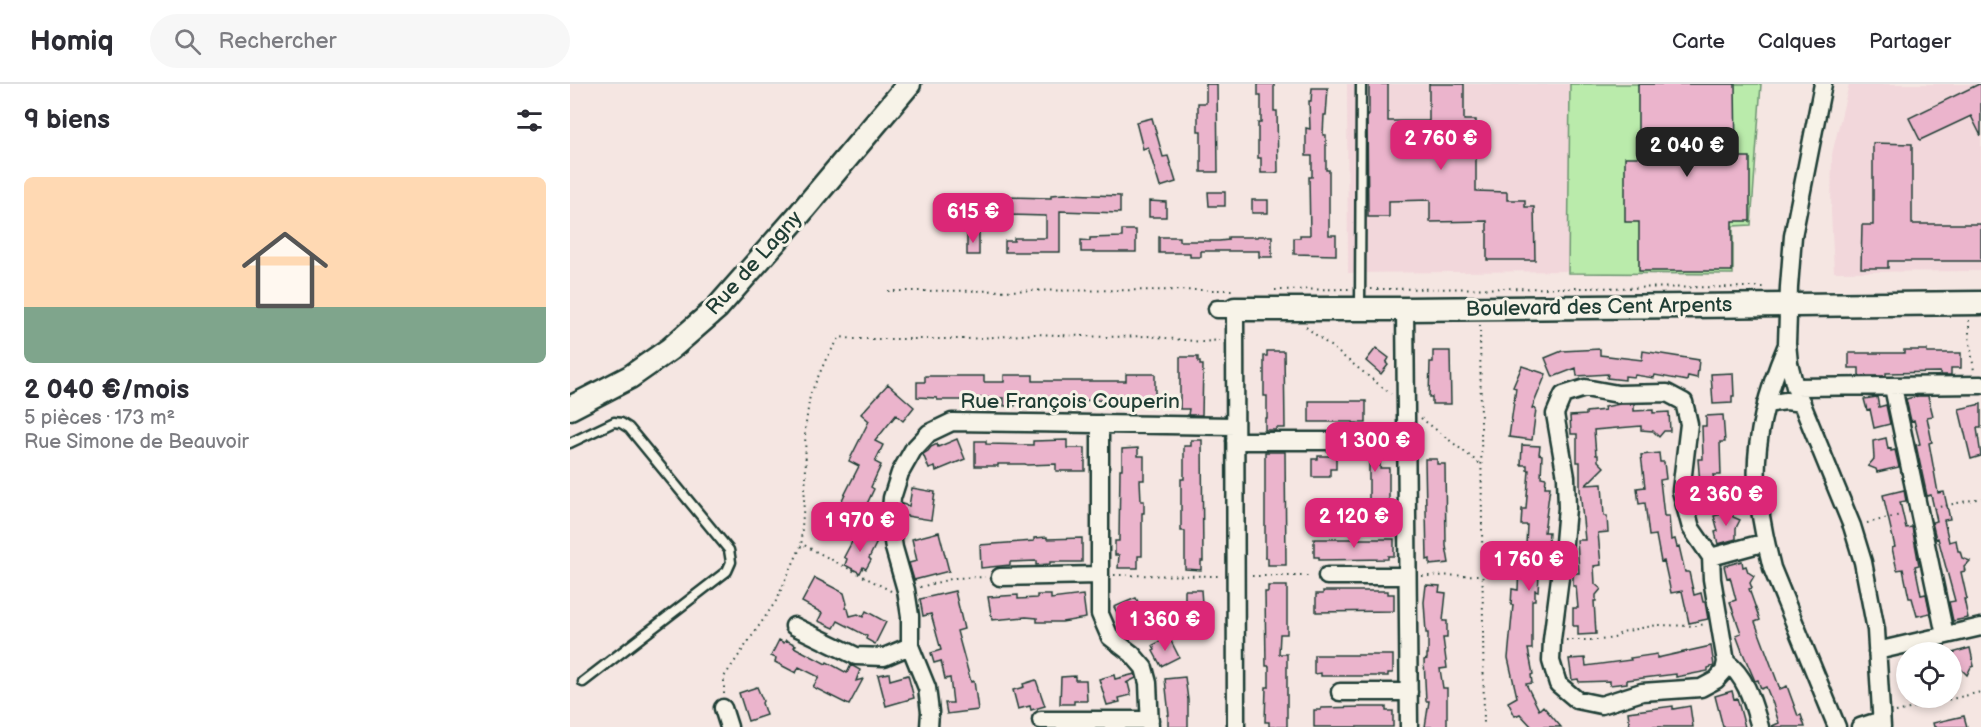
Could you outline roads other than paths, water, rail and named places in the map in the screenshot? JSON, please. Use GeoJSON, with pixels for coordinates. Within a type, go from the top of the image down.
{"type":"FeatureCollection","features":[{"type":"Feature","properties":{"kind":"street","name":"Rue de Lagny"},"geometry":{"type":"LineString","coordinates":[[570,408],[630,377],[670,349],[717,308],[909,84]]}},
{"type":"Feature","properties":{"kind":"street"},"geometry":{"type":"LineString","coordinates":[[1823,84],[1793,236],[1787,343],[1795,387],[1852,526],[1870,596],[1877,651],[1881,721],[1860,727]]}},
{"type":"Feature","properties":{"kind":"street","name":"Boulevard des Cent Arpents"},"geometry":{"type":"LineString","coordinates":[[1231,303],[1360,299],[1406,309],[1790,304],[1975,312]]}},
{"type":"Feature","properties":{"kind":"street"},"geometry":{"type":"LineString","coordinates":[[1231,303],[1235,339],[1236,727]]}},
{"type":"Feature","properties":{"kind":"street"},"geometry":{"type":"LineString","coordinates":[[1406,309],[1409,727]]}},
{"type":"Feature","properties":{"kind":"street"},"geometry":{"type":"LineString","coordinates":[[1787,343],[1775,372],[1761,428],[1757,471],[1758,494],[1772,568],[1837,727]]}},
{"type":"Feature","properties":{"kind":"street"},"geometry":{"type":"LineString","coordinates":[[1795,387],[1979,385]]}},
{"type":"Feature","properties":{"kind":"street"},"geometry":{"type":"LineString","coordinates":[[1893,387],[1945,635]]}},
{"type":"Feature","properties":{"kind":"street"},"geometry":{"type":"LineString","coordinates":[[1585,388],[1618,393],[1667,393],[1684,402],[1689,424],[1681,491],[1691,528],[1711,557],[1712,579],[1726,662],[1724,671],[1716,680],[1701,688],[1642,692],[1601,705],[1577,700],[1558,684],[1551,661],[1552,640],[1567,508],[1566,477],[1555,414],[1563,395],[1585,388]]}},
{"type":"Feature","properties":{"kind":"street"},"geometry":{"type":"LineString","coordinates":[[1767,404],[1786,401],[1802,404]]}},
{"type":"Feature","properties":{"kind":"street","name":"Rue François Couperin"},"geometry":{"type":"LineString","coordinates":[[929,727],[927,688],[910,646],[910,616],[906,590],[894,548],[890,522],[892,498],[900,473],[913,450],[929,433],[952,422],[1100,424],[1342,441]]}},
{"type":"Feature","properties":{"kind":"street"},"geometry":{"type":"LineString","coordinates":[[1041,720],[1150,723],[1148,683],[1144,668],[1132,654],[1110,637],[1100,614],[1100,424]]}},
{"type":"Feature","properties":{"kind":"street"},"geometry":{"type":"LineString","coordinates":[[1711,557],[1766,542]]}},
{"type":"Feature","properties":{"kind":"street"},"geometry":{"type":"LineString","coordinates":[[1000,577],[1099,575]]}},
{"type":"Feature","properties":{"kind":"street"},"geometry":{"type":"LineString","coordinates":[[1327,576],[1407,576]]}},
{"type":"Feature","properties":{"kind":"street"},"geometry":{"type":"LineString","coordinates":[[794,626],[856,656],[884,657],[910,646]]}},
{"type":"Feature","properties":{"kind":"street"},"geometry":{"type":"LineString","coordinates":[[1877,651],[1981,627]]}},
{"type":"Feature","properties":{"kind":"street"},"geometry":{"type":"LineString","coordinates":[[1726,662],[1734,667],[1748,689],[1760,727]]}},
{"type":"Feature","properties":{"kind":"street"},"geometry":{"type":"LineString","coordinates":[[1340,693],[1409,692]]}},
{"type":"Feature","properties":{"kind":"street"},"geometry":{"type":"LineString","coordinates":[[723,708],[729,727]]}},
{"type":"Feature","properties":{"kind":"lane"},"geometry":{"type":"LineString","coordinates":[[1360,84],[1360,299]]}},
{"type":"Feature","properties":{"kind":"lane"},"geometry":{"type":"LineString","coordinates":[[570,443],[614,422],[629,428],[729,550],[731,562],[727,571],[583,682]]}}]}
